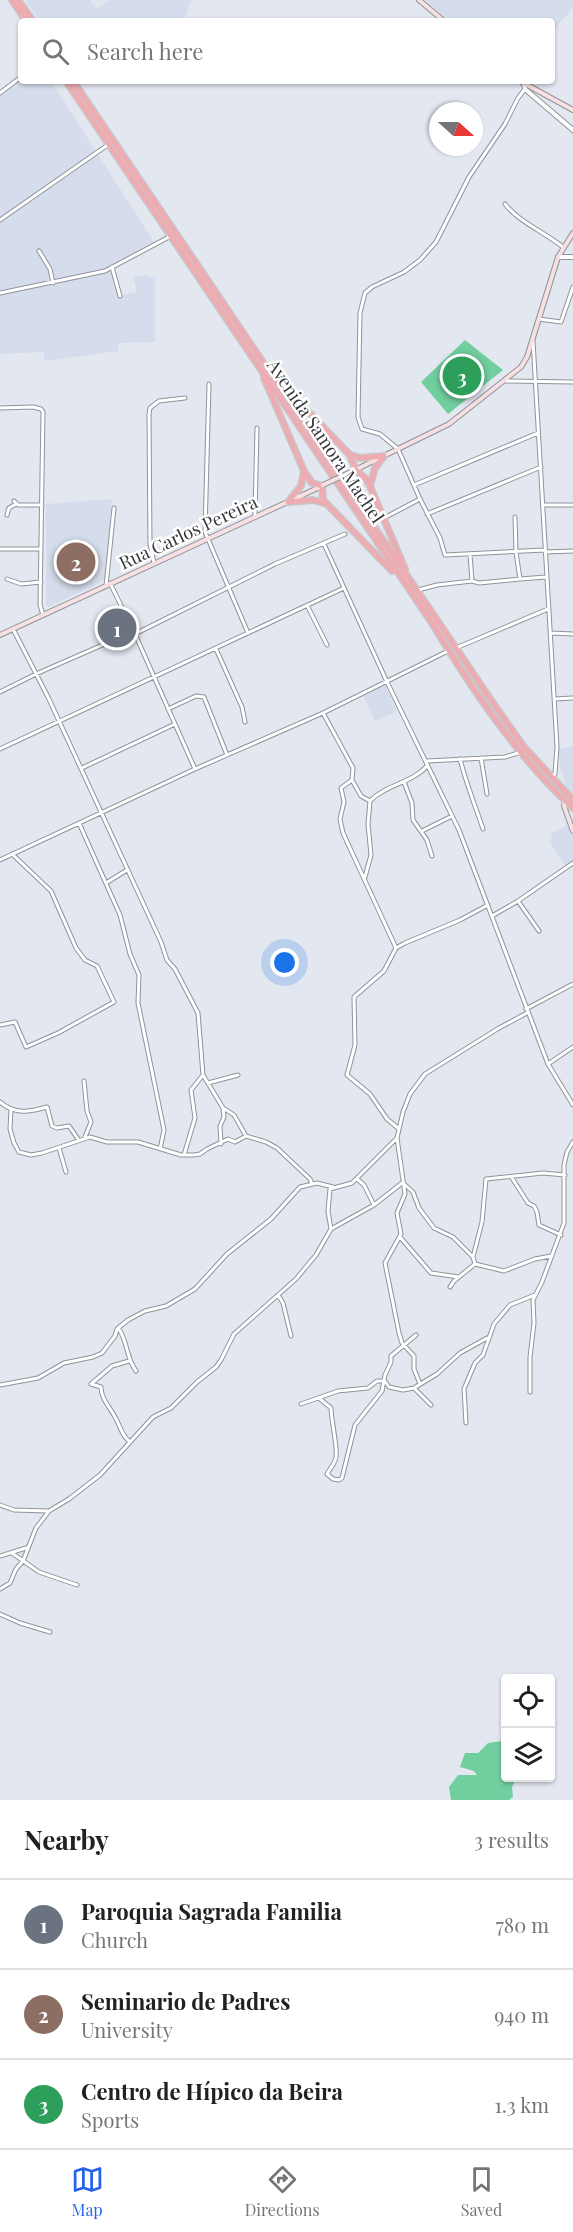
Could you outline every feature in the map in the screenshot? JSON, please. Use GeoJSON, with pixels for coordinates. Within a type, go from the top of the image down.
{"type":"FeatureCollection","features":[{"type":"Feature","properties":{"kind":"highway"},"geometry":{"type":"LineString","coordinates":[[12,0],[24,18]]}},
{"type":"Feature","properties":{"kind":"highway"},"geometry":{"type":"LineString","coordinates":[[18,0],[31,18]]}},
{"type":"Feature","properties":{"kind":"highway","name":"Avenida Samora Machel"},"geometry":{"type":"LineString","coordinates":[[68,84],[448,651],[520,752],[573,808]]}},
{"type":"Feature","properties":{"kind":"highway","name":"Avenida Samora Machel"},"geometry":{"type":"LineString","coordinates":[[76,84],[524,747],[573,800]]}},
{"type":"Feature","properties":{"kind":"highway"},"geometry":{"type":"LineString","coordinates":[[263,373],[304,471],[312,483],[322,486],[321,497],[400,578]]}},
{"type":"Feature","properties":{"kind":"highway"},"geometry":{"type":"LineString","coordinates":[[272,374],[349,454],[360,458],[384,456]]}},
{"type":"Feature","properties":{"kind":"highway"},"geometry":{"type":"LineString","coordinates":[[349,454],[354,470],[364,477],[370,486],[411,582]]}},
{"type":"Feature","properties":{"kind":"highway"},"geometry":{"type":"LineString","coordinates":[[370,486],[375,468],[384,456]]}},
{"type":"Feature","properties":{"kind":"highway"},"geometry":{"type":"LineString","coordinates":[[288,502],[301,486],[304,471]]}},
{"type":"Feature","properties":{"kind":"highway"},"geometry":{"type":"LineString","coordinates":[[288,502],[313,500],[326,504]]}},
{"type":"Feature","properties":{"kind":"main road"},"geometry":{"type":"LineString","coordinates":[[419,0],[440,18]]}},
{"type":"Feature","properties":{"kind":"main road"},"geometry":{"type":"LineString","coordinates":[[523,84],[573,110]]}},
{"type":"Feature","properties":{"kind":"main road","name":"Rua Carlos Pereira"},"geometry":{"type":"LineString","coordinates":[[0,634],[255,515],[288,502],[449,424],[521,367],[533,337],[558,257],[573,233]]}},
{"type":"Feature","properties":{"kind":"main road"},"geometry":{"type":"LineString","coordinates":[[565,801],[564,806],[573,831]]}},
{"type":"Feature","properties":{"kind":"street"},"geometry":{"type":"LineString","coordinates":[[0,93],[18,79]]}},
{"type":"Feature","properties":{"kind":"street"},"geometry":{"type":"LineString","coordinates":[[573,130],[544,106],[523,84],[505,124],[469,177],[436,242],[420,260],[404,272],[372,287],[362,298],[359,339],[359,422],[362,429],[380,434],[398,449],[440,538],[445,555],[573,551]]}},
{"type":"Feature","properties":{"kind":"street"},"geometry":{"type":"LineString","coordinates":[[544,106],[549,98]]}},
{"type":"Feature","properties":{"kind":"street"},"geometry":{"type":"LineString","coordinates":[[0,220],[109,144]]}},
{"type":"Feature","properties":{"kind":"street"},"geometry":{"type":"LineString","coordinates":[[505,204],[514,214],[564,248]]}},
{"type":"Feature","properties":{"kind":"street"},"geometry":{"type":"LineString","coordinates":[[0,293],[53,283],[112,267],[171,236]]}},
{"type":"Feature","properties":{"kind":"street"},"geometry":{"type":"LineString","coordinates":[[39,251],[50,269],[53,283]]}},
{"type":"Feature","properties":{"kind":"street"},"geometry":{"type":"LineString","coordinates":[[558,257],[573,257]]}},
{"type":"Feature","properties":{"kind":"street"},"geometry":{"type":"LineString","coordinates":[[112,267],[120,296]]}},
{"type":"Feature","properties":{"kind":"street"},"geometry":{"type":"LineString","coordinates":[[538,319],[561,322],[573,287]]}},
{"type":"Feature","properties":{"kind":"street"},"geometry":{"type":"LineString","coordinates":[[533,337],[556,747],[555,774],[551,778]]}},
{"type":"Feature","properties":{"kind":"street"},"geometry":{"type":"LineString","coordinates":[[505,381],[573,382]]}},
{"type":"Feature","properties":{"kind":"street"},"geometry":{"type":"LineString","coordinates":[[209,384],[205,529],[207,539],[248,633]]}},
{"type":"Feature","properties":{"kind":"street"},"geometry":{"type":"LineString","coordinates":[[154,563],[150,544],[148,414],[150,408],[159,401],[185,398]]}},
{"type":"Feature","properties":{"kind":"street"},"geometry":{"type":"LineString","coordinates":[[0,408],[33,407],[43,412],[40,605],[43,615]]}},
{"type":"Feature","properties":{"kind":"street"},"geometry":{"type":"LineString","coordinates":[[255,515],[256,428]]}},
{"type":"Feature","properties":{"kind":"street"},"geometry":{"type":"LineString","coordinates":[[414,485],[538,433]]}},
{"type":"Feature","properties":{"kind":"street"},"geometry":{"type":"LineString","coordinates":[[427,514],[541,467]]}},
{"type":"Feature","properties":{"kind":"street"},"geometry":{"type":"LineString","coordinates":[[384,519],[420,499]]}},
{"type":"Feature","properties":{"kind":"street"},"geometry":{"type":"LineString","coordinates":[[7,515],[9,507],[15,503],[42,505]]}},
{"type":"Feature","properties":{"kind":"street"},"geometry":{"type":"LineString","coordinates":[[543,505],[573,506]]}},
{"type":"Feature","properties":{"kind":"street"},"geometry":{"type":"LineString","coordinates":[[114,508],[108,585],[135,634],[195,769]]}},
{"type":"Feature","properties":{"kind":"street"},"geometry":{"type":"LineString","coordinates":[[515,517],[516,552],[520,579]]}},
{"type":"Feature","properties":{"kind":"street"},"geometry":{"type":"LineString","coordinates":[[0,692],[117,639],[135,634],[199,600],[345,534]]}},
{"type":"Feature","properties":{"kind":"street"},"geometry":{"type":"LineString","coordinates":[[324,544],[452,816],[548,1064],[573,1105]]}},
{"type":"Feature","properties":{"kind":"street"},"geometry":{"type":"LineString","coordinates":[[0,549],[41,549]]}},
{"type":"Feature","properties":{"kind":"street"},"geometry":{"type":"LineString","coordinates":[[470,554],[472,581]]}},
{"type":"Feature","properties":{"kind":"street"},"geometry":{"type":"LineString","coordinates":[[417,591],[437,585],[472,581],[479,583],[546,577]]}},
{"type":"Feature","properties":{"kind":"street"},"geometry":{"type":"LineString","coordinates":[[6,579],[21,584],[41,582]]}},
{"type":"Feature","properties":{"kind":"street"},"geometry":{"type":"LineString","coordinates":[[0,749],[344,588]]}},
{"type":"Feature","properties":{"kind":"street"},"geometry":{"type":"LineString","coordinates":[[307,605],[327,645]]}},
{"type":"Feature","properties":{"kind":"street"},"geometry":{"type":"LineString","coordinates":[[456,649],[548,609]]}},
{"type":"Feature","properties":{"kind":"street"},"geometry":{"type":"LineString","coordinates":[[13,629],[81,768],[161,942],[167,960],[175,969],[198,1013],[203,1074],[223,1108],[220,1144]]}},
{"type":"Feature","properties":{"kind":"street"},"geometry":{"type":"LineString","coordinates":[[550,633],[573,634]]}},
{"type":"Feature","properties":{"kind":"street"},"geometry":{"type":"LineString","coordinates":[[216,649],[242,707],[245,722]]}},
{"type":"Feature","properties":{"kind":"street"},"geometry":{"type":"LineString","coordinates":[[0,860],[101,812],[178,779],[227,754],[323,712],[448,651]]}},
{"type":"Feature","properties":{"kind":"street"},"geometry":{"type":"LineString","coordinates":[[168,709],[196,696],[204,697],[227,754]]}},
{"type":"Feature","properties":{"kind":"street"},"geometry":{"type":"LineString","coordinates":[[554,699],[573,698]]}},
{"type":"Feature","properties":{"kind":"street"},"geometry":{"type":"LineString","coordinates":[[323,712],[353,768],[352,780],[361,796],[369,801]]}},
{"type":"Feature","properties":{"kind":"street"},"geometry":{"type":"LineString","coordinates":[[81,768],[175,724]]}},
{"type":"Feature","properties":{"kind":"street"},"geometry":{"type":"LineString","coordinates":[[369,801],[418,775],[427,763],[505,757],[520,752]]}},
{"type":"Feature","properties":{"kind":"street"},"geometry":{"type":"LineString","coordinates":[[481,758],[487,794]]}},
{"type":"Feature","properties":{"kind":"street"},"geometry":{"type":"LineString","coordinates":[[460,759],[468,790],[483,829]]}},
{"type":"Feature","properties":{"kind":"street"},"geometry":{"type":"LineString","coordinates":[[352,780],[341,788],[344,802],[340,819],[345,837],[396,948]]}},
{"type":"Feature","properties":{"kind":"street"},"geometry":{"type":"LineString","coordinates":[[404,782],[412,803],[413,820],[421,831],[432,856]]}},
{"type":"Feature","properties":{"kind":"street"},"geometry":{"type":"LineString","coordinates":[[364,879],[371,855],[368,824],[369,801]]}},
{"type":"Feature","properties":{"kind":"street"},"geometry":{"type":"LineString","coordinates":[[421,831],[452,816]]}},
{"type":"Feature","properties":{"kind":"street"},"geometry":{"type":"LineString","coordinates":[[79,823],[120,915],[130,954],[140,975],[138,1003],[164,1130],[160,1149]]}},
{"type":"Feature","properties":{"kind":"street"},"geometry":{"type":"LineString","coordinates":[[0,1025],[15,1022],[26,1047],[58,1034],[114,1002],[97,966],[85,960],[76,948],[51,891],[12,854]]}},
{"type":"Feature","properties":{"kind":"street"},"geometry":{"type":"LineString","coordinates":[[492,916],[573,863]]}},
{"type":"Feature","properties":{"kind":"street"},"geometry":{"type":"LineString","coordinates":[[105,883],[127,870]]}},
{"type":"Feature","properties":{"kind":"street"},"geometry":{"type":"LineString","coordinates":[[518,901],[539,931]]}},
{"type":"Feature","properties":{"kind":"street"},"geometry":{"type":"LineString","coordinates":[[399,1129],[387,1119],[370,1094],[347,1075],[355,1045],[354,997],[384,971],[396,948],[488,905]]}},
{"type":"Feature","properties":{"kind":"street"},"geometry":{"type":"LineString","coordinates":[[459,1277],[431,1274],[400,1237],[397,1216],[405,1194],[398,1138],[410,1094],[425,1074],[573,984]]}},
{"type":"Feature","properties":{"kind":"street"},"geometry":{"type":"LineString","coordinates":[[548,1064],[573,1047]]}},
{"type":"Feature","properties":{"kind":"street"},"geometry":{"type":"LineString","coordinates":[[184,1155],[195,1118],[191,1090],[203,1074]]}},
{"type":"Feature","properties":{"kind":"street"},"geometry":{"type":"LineString","coordinates":[[208,1083],[238,1075]]}},
{"type":"Feature","properties":{"kind":"street"},"geometry":{"type":"LineString","coordinates":[[84,1081],[87,1111],[91,1122],[87,1127],[85,1137]]}},
{"type":"Feature","properties":{"kind":"street"},"geometry":{"type":"LineString","coordinates":[[0,1102],[11,1110],[26,1112],[47,1107],[52,1126],[57,1128],[69,1126],[79,1139]]}},
{"type":"Feature","properties":{"kind":"street"},"geometry":{"type":"LineString","coordinates":[[223,1108],[234,1115],[246,1136],[266,1142],[283,1153],[310,1179],[312,1184]]}},
{"type":"Feature","properties":{"kind":"street"},"geometry":{"type":"LineString","coordinates":[[11,1110],[10,1129],[14,1143],[19,1152],[32,1155],[59,1148],[85,1137],[107,1142],[138,1142],[184,1155],[200,1154],[228,1139],[235,1142],[246,1136]]}},
{"type":"Feature","properties":{"kind":"street"},"geometry":{"type":"LineString","coordinates":[[0,1385],[38,1377],[64,1363],[98,1355],[108,1346],[118,1328],[145,1311],[166,1306],[195,1289],[227,1254],[271,1219],[298,1188],[312,1184],[333,1187],[349,1185],[398,1138]]}},
{"type":"Feature","properties":{"kind":"street"},"geometry":{"type":"LineString","coordinates":[[530,1392],[530,1354],[534,1323],[532,1307],[561,1235],[565,1218],[563,1200],[565,1158],[573,1142]]}},
{"type":"Feature","properties":{"kind":"street"},"geometry":{"type":"LineString","coordinates":[[59,1148],[66,1173]]}},
{"type":"Feature","properties":{"kind":"street"},"geometry":{"type":"LineString","coordinates":[[473,1257],[482,1222],[486,1179],[543,1173],[565,1175]]}},
{"type":"Feature","properties":{"kind":"street"},"geometry":{"type":"LineString","coordinates":[[512,1178],[528,1203],[534,1206],[539,1225],[561,1235]]}},
{"type":"Feature","properties":{"kind":"street"},"geometry":{"type":"LineString","coordinates":[[357,1179],[364,1185],[374,1205]]}},
{"type":"Feature","properties":{"kind":"street"},"geometry":{"type":"LineString","coordinates":[[0,1589],[10,1583],[16,1569],[23,1561],[36,1528],[48,1511],[95,1480],[152,1418],[171,1408],[216,1367],[234,1334],[278,1295],[313,1259],[331,1229],[374,1205],[402,1183]]}},
{"type":"Feature","properties":{"kind":"street"},"geometry":{"type":"LineString","coordinates":[[402,1183],[413,1192],[419,1208],[434,1228],[453,1237],[473,1257],[475,1264]]}},
{"type":"Feature","properties":{"kind":"street"},"geometry":{"type":"LineString","coordinates":[[331,1229],[328,1211],[329,1191],[333,1187]]}},
{"type":"Feature","properties":{"kind":"street"},"geometry":{"type":"LineString","coordinates":[[400,1237],[385,1263],[399,1333],[404,1346],[414,1356],[414,1369],[420,1384]]}},
{"type":"Feature","properties":{"kind":"street"},"geometry":{"type":"LineString","coordinates":[[475,1264],[504,1271],[535,1259],[551,1256]]}},
{"type":"Feature","properties":{"kind":"street"},"geometry":{"type":"LineString","coordinates":[[450,1287],[475,1264]]}},
{"type":"Feature","properties":{"kind":"street"},"geometry":{"type":"LineString","coordinates":[[278,1295],[291,1336]]}},
{"type":"Feature","properties":{"kind":"street"},"geometry":{"type":"LineString","coordinates":[[466,1423],[464,1389],[476,1363],[483,1355],[494,1324],[510,1305],[535,1295]]}},
{"type":"Feature","properties":{"kind":"street"},"geometry":{"type":"LineString","coordinates":[[118,1328],[125,1337],[124,1345],[129,1361],[136,1371]]}},
{"type":"Feature","properties":{"kind":"street"},"geometry":{"type":"LineString","coordinates":[[320,1399],[331,1408],[330,1418],[337,1450],[336,1460],[327,1474],[339,1480],[342,1478],[355,1425],[382,1391],[391,1356],[416,1335]]}},
{"type":"Feature","properties":{"kind":"street"},"geometry":{"type":"LineString","coordinates":[[301,1404],[338,1391],[368,1388],[377,1381],[383,1381],[389,1388],[405,1390],[414,1388],[436,1374],[460,1353],[488,1338]]}},
{"type":"Feature","properties":{"kind":"street"},"geometry":{"type":"LineString","coordinates":[[129,1361],[112,1366],[91,1384],[101,1387],[101,1395],[116,1419],[119,1429],[130,1442]]}},
{"type":"Feature","properties":{"kind":"street"},"geometry":{"type":"LineString","coordinates":[[414,1388],[430,1405]]}},
{"type":"Feature","properties":{"kind":"street"},"geometry":{"type":"LineString","coordinates":[[0,1505],[14,1510],[48,1511]]}},
{"type":"Feature","properties":{"kind":"street"},"geometry":{"type":"LineString","coordinates":[[0,1556],[28,1547]]}},
{"type":"Feature","properties":{"kind":"street"},"geometry":{"type":"LineString","coordinates":[[12,1553],[39,1572],[77,1585]]}},
{"type":"Feature","properties":{"kind":"street"},"geometry":{"type":"LineString","coordinates":[[0,1614],[50,1632]]}},
{"type":"Feature","properties":{"kind":"shaded area"},"geometry":{"type":"Polygon","coordinates":[[[25,0],[90,0],[97,9],[109,0],[191,0],[185,18],[38,18],[25,0]]]}},
{"type":"Feature","properties":{"kind":"shaded area"},"geometry":{"type":"Polygon","coordinates":[[[425,0],[573,0],[573,8],[555,29],[555,18],[446,18],[425,0]]]}},
{"type":"Feature","properties":{"kind":"shaded area"},"geometry":{"type":"Polygon","coordinates":[[[18,80],[18,84],[53,84],[154,242],[111,266],[119,295],[137,292],[133,277],[155,276],[155,342],[118,343],[118,351],[44,361],[44,352],[0,354],[0,93],[18,80]]]}},
{"type":"Feature","properties":{"kind":"shaded area"},"geometry":{"type":"Polygon","coordinates":[[[112,499],[105,580],[49,607],[46,606],[46,504],[112,499]]]}},
{"type":"Feature","properties":{"kind":"shaded area"},"geometry":{"type":"Polygon","coordinates":[[[385,685],[397,711],[375,721],[363,695],[385,685]]]}},
{"type":"Feature","properties":{"kind":"shaded area"},"geometry":{"type":"Polygon","coordinates":[[[573,746],[573,793],[566,787],[560,766],[559,749],[573,746]]]}},
{"type":"Feature","properties":{"kind":"shaded area"},"geometry":{"type":"Polygon","coordinates":[[[567,825],[573,835],[573,861],[565,866],[549,841],[552,838],[550,834],[567,825]]]}},
{"type":"Feature","properties":{"kind":"green space"},"geometry":{"type":"Polygon","coordinates":[[[465,340],[503,370],[448,414],[421,382],[465,340]]]}},
{"type":"Feature","properties":{"kind":"green space"},"geometry":{"type":"Polygon","coordinates":[[[501,1741],[501,1782],[514,1782],[512,1787],[513,1797],[509,1800],[451,1800],[449,1787],[458,1775],[477,1775],[474,1771],[460,1767],[465,1753],[478,1753],[488,1743],[501,1741]]]}},
{"type":"Feature","properties":{"kind":"place","name":"Centro de Hípico da Beira"},"geometry":{"type":"Point","coordinates":[462,376]}},
{"type":"Feature","properties":{"kind":"place","name":"Seminario de Padres"},"geometry":{"type":"Point","coordinates":[76,562]}},
{"type":"Feature","properties":{"kind":"place","name":"Paroquia Sagrada Familia"},"geometry":{"type":"Point","coordinates":[117,628]}}]}
